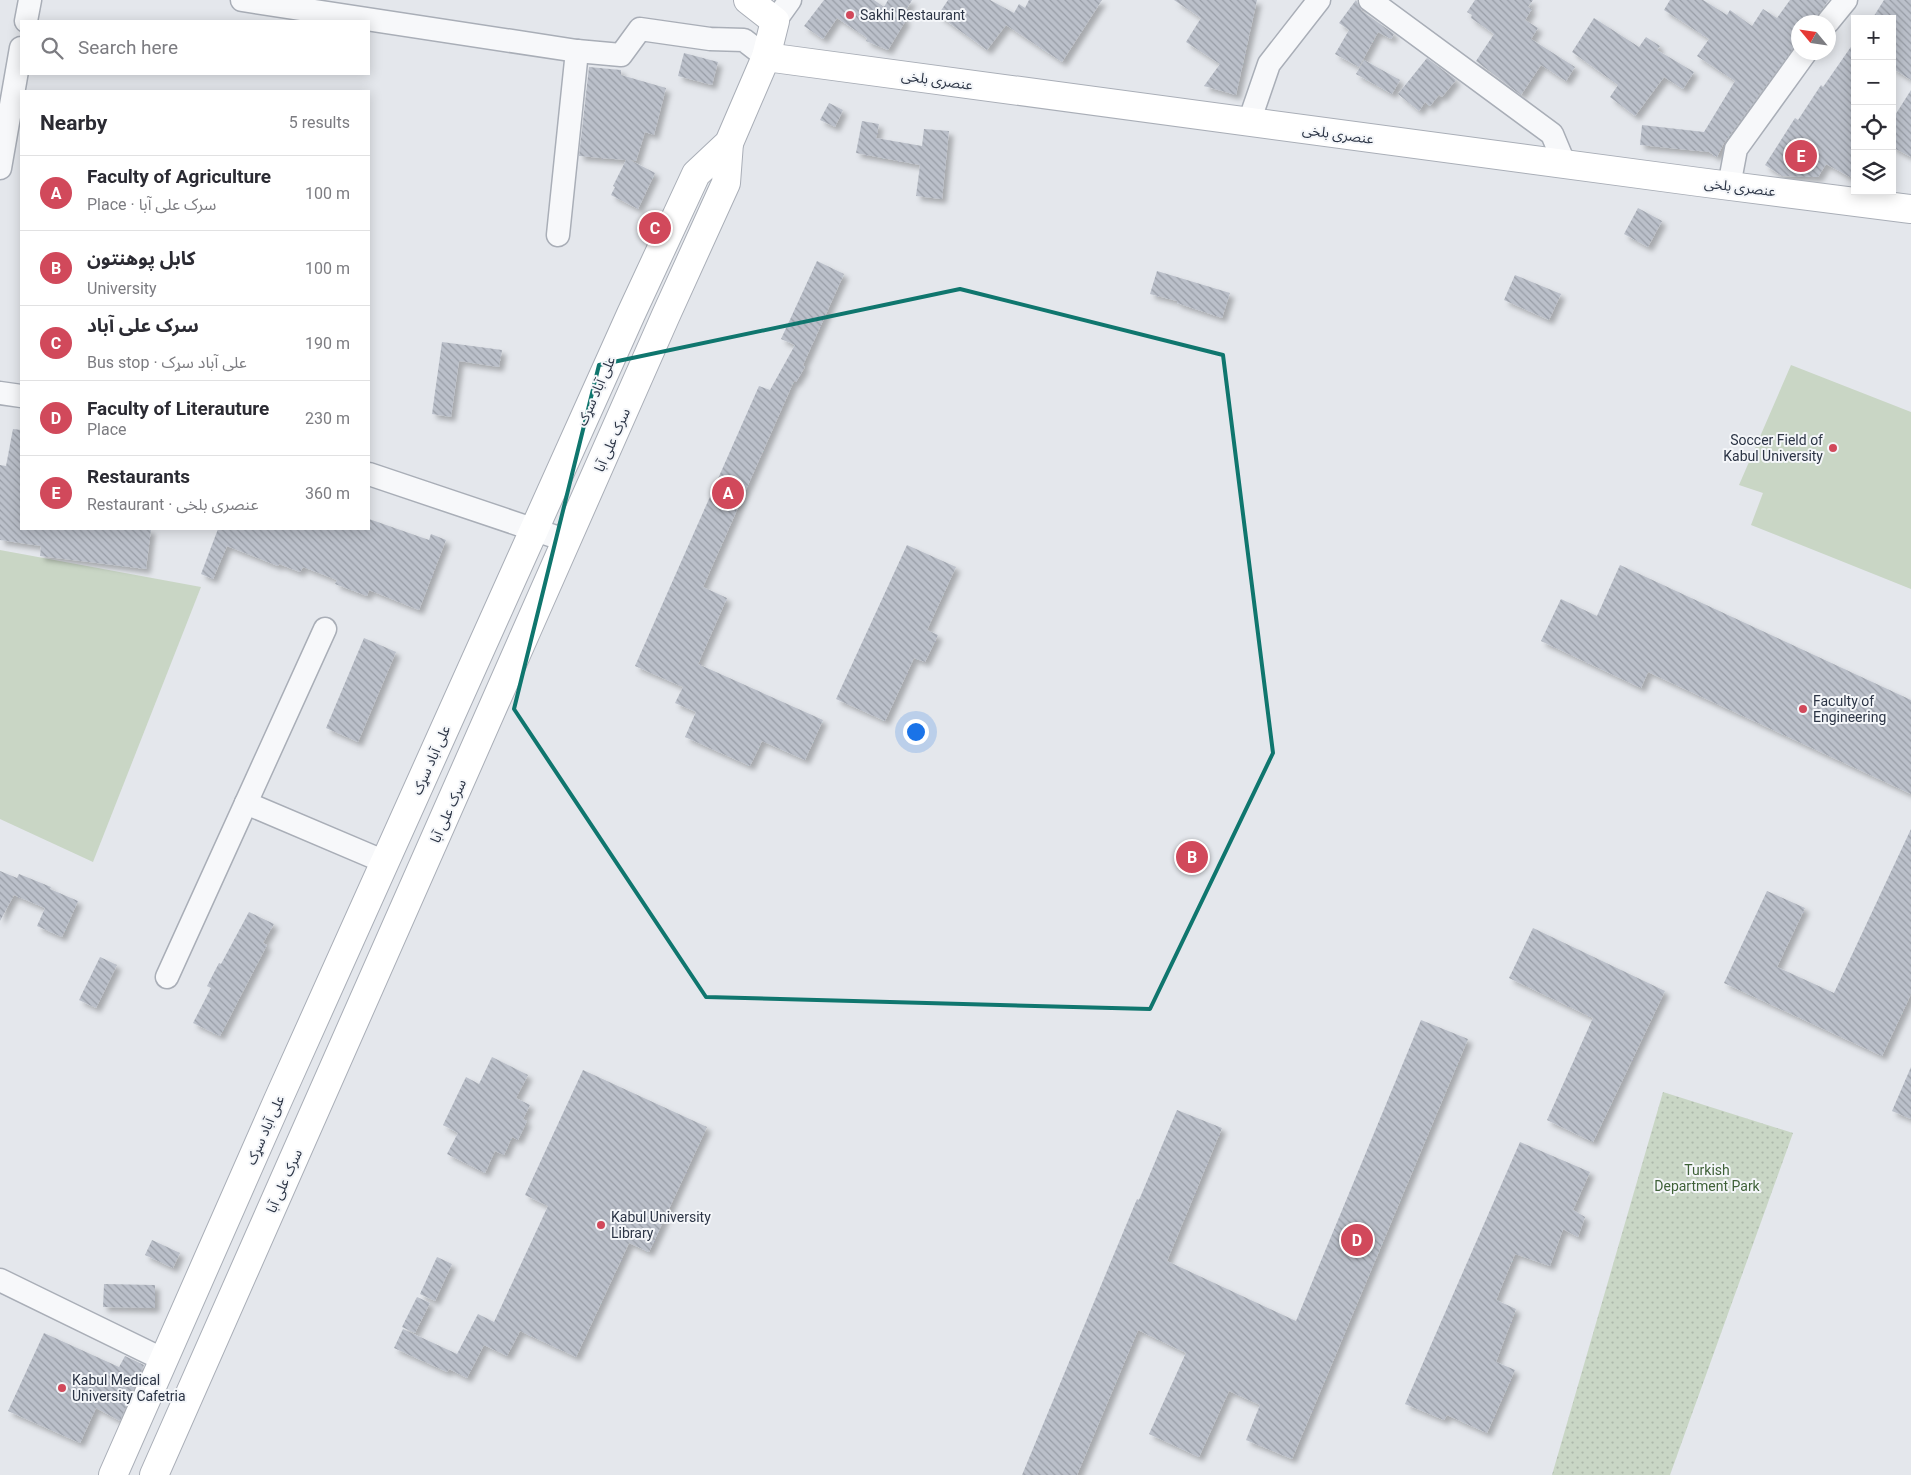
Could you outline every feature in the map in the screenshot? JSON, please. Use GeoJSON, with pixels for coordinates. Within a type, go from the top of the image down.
{"type":"FeatureCollection","features":[{"type":"Feature","properties":{"kind":"street"},"geometry":{"type":"LineString","coordinates":[[26,20],[30,0]]}},
{"type":"Feature","properties":{"kind":"street"},"geometry":{"type":"LineString","coordinates":[[242,0],[576,51],[621,55],[640,30],[710,39],[744,40],[766,57]]}},
{"type":"Feature","properties":{"kind":"street"},"geometry":{"type":"LineString","coordinates":[[748,0],[783,10]]}},
{"type":"Feature","properties":{"kind":"street"},"geometry":{"type":"LineString","coordinates":[[1249,122],[1269,64],[1319,0]]}},
{"type":"Feature","properties":{"kind":"street"},"geometry":{"type":"LineString","coordinates":[[1370,0],[1552,134],[1565,165]]}},
{"type":"Feature","properties":{"kind":"street"},"geometry":{"type":"LineString","coordinates":[[1834,15],[1846,0]]}},
{"type":"Feature","properties":{"kind":"street","name":"علی آباد سړک"},"geometry":{"type":"LineString","coordinates":[[113,1475],[278,1100],[696,174],[729,144],[766,57],[783,10]]}},
{"type":"Feature","properties":{"kind":"street"},"geometry":{"type":"LineString","coordinates":[[558,235],[576,51]]}},
{"type":"Feature","properties":{"kind":"street"},"geometry":{"type":"LineString","coordinates":[[0,168],[3,137],[20,53]]}},
{"type":"Feature","properties":{"kind":"street","name":"عنصری بلخی"},"geometry":{"type":"LineString","coordinates":[[766,57],[1565,165],[1911,209]]}},
{"type":"Feature","properties":{"kind":"street"},"geometry":{"type":"LineString","coordinates":[[1729,186],[1736,149],[1800,60]]}},
{"type":"Feature","properties":{"kind":"street","name":"سرک علی آبا"},"geometry":{"type":"LineString","coordinates":[[154,1475],[726,183],[729,144]]}},
{"type":"Feature","properties":{"kind":"street"},"geometry":{"type":"LineString","coordinates":[[0,393],[20,396]]}},
{"type":"Feature","properties":{"kind":"street"},"geometry":{"type":"LineString","coordinates":[[370,474],[568,542]]}},
{"type":"Feature","properties":{"kind":"street"},"geometry":{"type":"LineString","coordinates":[[167,976],[325,628]]}},
{"type":"Feature","properties":{"kind":"street"},"geometry":{"type":"LineString","coordinates":[[246,803],[385,862]]}},
{"type":"Feature","properties":{"kind":"street"},"geometry":{"type":"LineString","coordinates":[[278,1100],[313,1115]]}},
{"type":"Feature","properties":{"kind":"street"},"geometry":{"type":"LineString","coordinates":[[0,1280],[164,1360]]}},
{"type":"Feature","properties":{"kind":"highlighted area"},"geometry":{"type":"Polygon","coordinates":[[[960,289],[1223,355],[1273,753],[1150,1009],[706,997],[514,709],[599,365],[960,289]]]}},
{"type":"Feature","properties":{"kind":"green space","name":"Soccer Field of Kabul University"},"geometry":{"type":"Polygon","coordinates":[[[1791,365],[1911,412],[1911,589],[1751,525],[1763,493],[1739,485],[1791,365]]]}},
{"type":"Feature","properties":{"kind":"green space"},"geometry":{"type":"Polygon","coordinates":[[[0,550],[201,587],[93,862],[0,819],[0,550]]]}},
{"type":"Feature","properties":{"kind":"green space","name":"Turkish Department Park"},"geometry":{"type":"Polygon","coordinates":[[[1663,1092],[1793,1133],[1670,1475],[1552,1475],[1663,1092]]]}},
{"type":"Feature","properties":{"kind":"building"},"geometry":{"type":"Polygon","coordinates":[[[824,0],[874,0],[884,7],[888,0],[912,0],[902,17],[906,20],[888,50],[866,41],[867,38],[837,18],[823,39],[804,26],[824,0]]]}},
{"type":"Feature","properties":{"kind":"building"},"geometry":{"type":"Polygon","coordinates":[[[948,0],[990,0],[1014,13],[1019,4],[1025,8],[1029,0],[1102,0],[1062,62],[1006,25],[987,50],[938,15],[948,0]]]}},
{"type":"Feature","properties":{"kind":"building"},"geometry":{"type":"Polygon","coordinates":[[[1174,0],[1257,0],[1236,95],[1204,86],[1220,64],[1186,42],[1201,18],[1174,0]]]}},
{"type":"Feature","properties":{"kind":"building"},"geometry":{"type":"Polygon","coordinates":[[[1356,0],[1362,11],[1394,34],[1391,39],[1378,32],[1359,67],[1335,54],[1349,30],[1339,23],[1356,0]]]}},
{"type":"Feature","properties":{"kind":"building"},"geometry":{"type":"Polygon","coordinates":[[[1475,0],[1533,0],[1528,7],[1532,9],[1525,20],[1538,28],[1531,39],[1575,67],[1566,81],[1541,65],[1521,95],[1476,61],[1494,34],[1471,18],[1472,15],[1467,12],[1475,0]]]}},
{"type":"Feature","properties":{"kind":"building"},"geometry":{"type":"Polygon","coordinates":[[[1670,0],[1703,0],[1727,15],[1730,10],[1752,26],[1763,9],[1777,18],[1790,0],[1829,0],[1818,15],[1791,15],[1791,52],[1724,143],[1717,157],[1709,152],[1640,145],[1642,125],[1704,132],[1735,81],[1697,56],[1709,39],[1664,10],[1670,0]]]}},
{"type":"Feature","properties":{"kind":"building"},"geometry":{"type":"Polygon","coordinates":[[[1884,0],[1911,0],[1911,80],[1896,71],[1896,15],[1875,15],[1884,0]]]}},
{"type":"Feature","properties":{"kind":"building"},"geometry":{"type":"Polygon","coordinates":[[[1594,18],[1639,47],[1646,37],[1660,46],[1657,50],[1694,72],[1683,89],[1664,77],[1635,116],[1610,97],[1618,85],[1572,52],[1594,18]]]}},
{"type":"Feature","properties":{"kind":"building"},"geometry":{"type":"Polygon","coordinates":[[[1851,47],[1851,175],[1850,177],[1826,164],[1818,177],[1782,176],[1765,165],[1795,118],[1798,120],[1821,85],[1823,87],[1851,47]]]}},
{"type":"Feature","properties":{"kind":"building"},"geometry":{"type":"Polygon","coordinates":[[[684,53],[718,62],[712,85],[678,76],[684,53]]]}},
{"type":"Feature","properties":{"kind":"building"},"geometry":{"type":"Polygon","coordinates":[[[1427,58],[1456,80],[1442,97],[1439,95],[1430,106],[1425,102],[1419,111],[1398,94],[1427,58]]]}},
{"type":"Feature","properties":{"kind":"building"},"geometry":{"type":"Polygon","coordinates":[[[1364,60],[1400,80],[1392,94],[1356,74],[1364,60]]]}},
{"type":"Feature","properties":{"kind":"building"},"geometry":{"type":"Polygon","coordinates":[[[589,67],[621,70],[621,75],[666,88],[654,135],[645,132],[636,161],[630,160],[655,173],[638,209],[611,195],[615,187],[613,186],[626,160],[579,156],[589,67]]]}},
{"type":"Feature","properties":{"kind":"building"},"geometry":{"type":"Polygon","coordinates":[[[1911,90],[1911,157],[1896,149],[1896,114],[1911,90]]]}},
{"type":"Feature","properties":{"kind":"building"},"geometry":{"type":"Polygon","coordinates":[[[829,103],[843,110],[835,127],[820,120],[829,103]]]}},
{"type":"Feature","properties":{"kind":"building"},"geometry":{"type":"Polygon","coordinates":[[[862,121],[879,124],[876,138],[922,146],[924,129],[949,131],[942,199],[916,196],[920,165],[856,153],[862,121]]]}},
{"type":"Feature","properties":{"kind":"building"},"geometry":{"type":"Polygon","coordinates":[[[1638,208],[1662,221],[1648,247],[1624,234],[1638,208]]]}},
{"type":"Feature","properties":{"kind":"building"},"geometry":{"type":"Polygon","coordinates":[[[817,261],[844,274],[803,365],[805,367],[796,382],[794,381],[703,587],[727,598],[698,664],[823,720],[805,760],[762,741],[750,766],[685,737],[696,712],[675,703],[683,687],[635,666],[759,386],[770,390],[795,345],[781,339],[817,261]]]}},
{"type":"Feature","properties":{"kind":"building"},"geometry":{"type":"Polygon","coordinates":[[[1157,271],[1230,293],[1222,318],[1177,303],[1177,301],[1150,294],[1157,271]]]}},
{"type":"Feature","properties":{"kind":"building"},"geometry":{"type":"Polygon","coordinates":[[[1515,275],[1561,294],[1549,320],[1504,300],[1515,275]]]}},
{"type":"Feature","properties":{"kind":"building"},"geometry":{"type":"Polygon","coordinates":[[[442,342],[502,350],[499,367],[459,361],[451,417],[432,414],[442,342]]]}},
{"type":"Feature","properties":{"kind":"building"},"geometry":{"type":"Polygon","coordinates":[[[13,429],[20,430],[20,530],[151,530],[146,569],[40,556],[41,546],[0,540],[0,465],[6,466],[13,429]]]}},
{"type":"Feature","properties":{"kind":"building"},"geometry":{"type":"Polygon","coordinates":[[[370,519],[429,540],[431,534],[446,540],[419,610],[369,590],[367,596],[335,584],[337,580],[303,567],[300,572],[279,564],[278,566],[227,546],[213,579],[201,574],[218,530],[370,530],[370,519]]]}},
{"type":"Feature","properties":{"kind":"building"},"geometry":{"type":"Polygon","coordinates":[[[907,545],[956,567],[927,630],[938,635],[925,662],[914,658],[885,721],[836,699],[907,545]]]}},
{"type":"Feature","properties":{"kind":"building"},"geometry":{"type":"Polygon","coordinates":[[[1620,565],[1911,700],[1911,794],[1648,672],[1641,688],[1541,641],[1561,599],[1597,616],[1620,565]]]}},
{"type":"Feature","properties":{"kind":"building"},"geometry":{"type":"Polygon","coordinates":[[[364,638],[396,652],[358,742],[326,728],[364,638]]]}},
{"type":"Feature","properties":{"kind":"building"},"geometry":{"type":"Polygon","coordinates":[[[1911,829],[1911,994],[1882,1056],[1724,983],[1767,891],[1805,908],[1777,967],[1834,993],[1911,829]]]}},
{"type":"Feature","properties":{"kind":"building"},"geometry":{"type":"Polygon","coordinates":[[[0,871],[17,878],[19,874],[78,901],[62,937],[37,926],[45,908],[14,895],[0,921],[0,871]]]}},
{"type":"Feature","properties":{"kind":"building"},"geometry":{"type":"Polygon","coordinates":[[[249,912],[274,924],[263,943],[267,945],[220,1036],[193,1023],[211,988],[207,986],[249,912]]]}},
{"type":"Feature","properties":{"kind":"building"},"geometry":{"type":"Polygon","coordinates":[[[1533,928],[1665,991],[1593,1142],[1547,1120],[1593,1018],[1509,978],[1533,928]]]}},
{"type":"Feature","properties":{"kind":"building"},"geometry":{"type":"Polygon","coordinates":[[[100,957],[117,965],[96,1008],[79,1000],[100,957]]]}},
{"type":"Feature","properties":{"kind":"building"},"geometry":{"type":"Polygon","coordinates":[[[1421,1020],[1468,1039],[1292,1459],[1246,1440],[1260,1405],[1229,1391],[1199,1457],[1149,1434],[1186,1353],[1138,1330],[1077,1475],[1022,1475],[1137,1199],[1139,1200],[1177,1110],[1222,1128],[1167,1261],[1296,1321],[1421,1020]]]}},
{"type":"Feature","properties":{"kind":"building"},"geometry":{"type":"Polygon","coordinates":[[[492,1057],[528,1075],[516,1098],[530,1105],[523,1119],[527,1121],[518,1140],[512,1137],[504,1155],[495,1151],[485,1173],[447,1154],[458,1133],[443,1125],[466,1077],[479,1084],[492,1057]]]}},
{"type":"Feature","properties":{"kind":"building"},"geometry":{"type":"Polygon","coordinates":[[[1911,1067],[1911,1119],[1892,1111],[1911,1067]]]}},
{"type":"Feature","properties":{"kind":"building","name":"Kabul University Library"},"geometry":{"type":"Polygon","coordinates":[[[583,1070],[707,1127],[649,1252],[629,1243],[576,1357],[520,1331],[507,1356],[484,1345],[467,1378],[449,1369],[447,1372],[394,1348],[403,1329],[457,1354],[478,1314],[494,1322],[548,1206],[525,1195],[583,1070]]]}},
{"type":"Feature","properties":{"kind":"building"},"geometry":{"type":"Polygon","coordinates":[[[1520,1142],[1590,1172],[1573,1210],[1585,1217],[1578,1237],[1563,1229],[1550,1266],[1515,1254],[1496,1300],[1516,1309],[1496,1362],[1515,1370],[1487,1433],[1447,1415],[1444,1420],[1405,1404],[1520,1142]]]}},
{"type":"Feature","properties":{"kind":"building"},"geometry":{"type":"Polygon","coordinates":[[[152,1240],[180,1253],[173,1268],[145,1255],[152,1240]]]}},
{"type":"Feature","properties":{"kind":"building"},"geometry":{"type":"Polygon","coordinates":[[[437,1257],[452,1264],[435,1301],[420,1294],[437,1257]]]}},
{"type":"Feature","properties":{"kind":"building"},"geometry":{"type":"Polygon","coordinates":[[[104,1284],[155,1285],[155,1308],[103,1307],[104,1284]]]}},
{"type":"Feature","properties":{"kind":"building"},"geometry":{"type":"Polygon","coordinates":[[[417,1297],[430,1303],[415,1333],[402,1327],[417,1297]]]}},
{"type":"Feature","properties":{"kind":"building","name":"Kabul Medical University Cafetria"},"geometry":{"type":"Polygon","coordinates":[[[44,1333],[119,1367],[125,1356],[144,1365],[120,1421],[96,1408],[80,1443],[8,1411],[44,1333]]]}},
{"type":"Feature","properties":{"kind":"place","name":"Sakhi Restaurant"},"geometry":{"type":"Point","coordinates":[850,15]}},
{"type":"Feature","properties":{"kind":"place","name":"Restaurants"},"geometry":{"type":"Point","coordinates":[1801,156]}},
{"type":"Feature","properties":{"kind":"place","name":"سرک علی آباد"},"geometry":{"type":"Point","coordinates":[655,228]}},
{"type":"Feature","properties":{"kind":"place","name":"Soccer Field of Kabul University"},"geometry":{"type":"Point","coordinates":[1833,448]}},
{"type":"Feature","properties":{"kind":"place","name":"Faculty of Agriculture"},"geometry":{"type":"Point","coordinates":[728,493]}},
{"type":"Feature","properties":{"kind":"place","name":"Faculty of Engineering"},"geometry":{"type":"Point","coordinates":[1803,709]}},
{"type":"Feature","properties":{"kind":"place","name":"کابل پوهنتون"},"geometry":{"type":"Point","coordinates":[1192,857]}},
{"type":"Feature","properties":{"kind":"place","name":"Kabul University Library"},"geometry":{"type":"Point","coordinates":[601,1225]}},
{"type":"Feature","properties":{"kind":"place","name":"Faculty of Literauture"},"geometry":{"type":"Point","coordinates":[1357,1240]}},
{"type":"Feature","properties":{"kind":"place","name":"Kabul Medical University Cafetria"},"geometry":{"type":"Point","coordinates":[62,1388]}}]}
